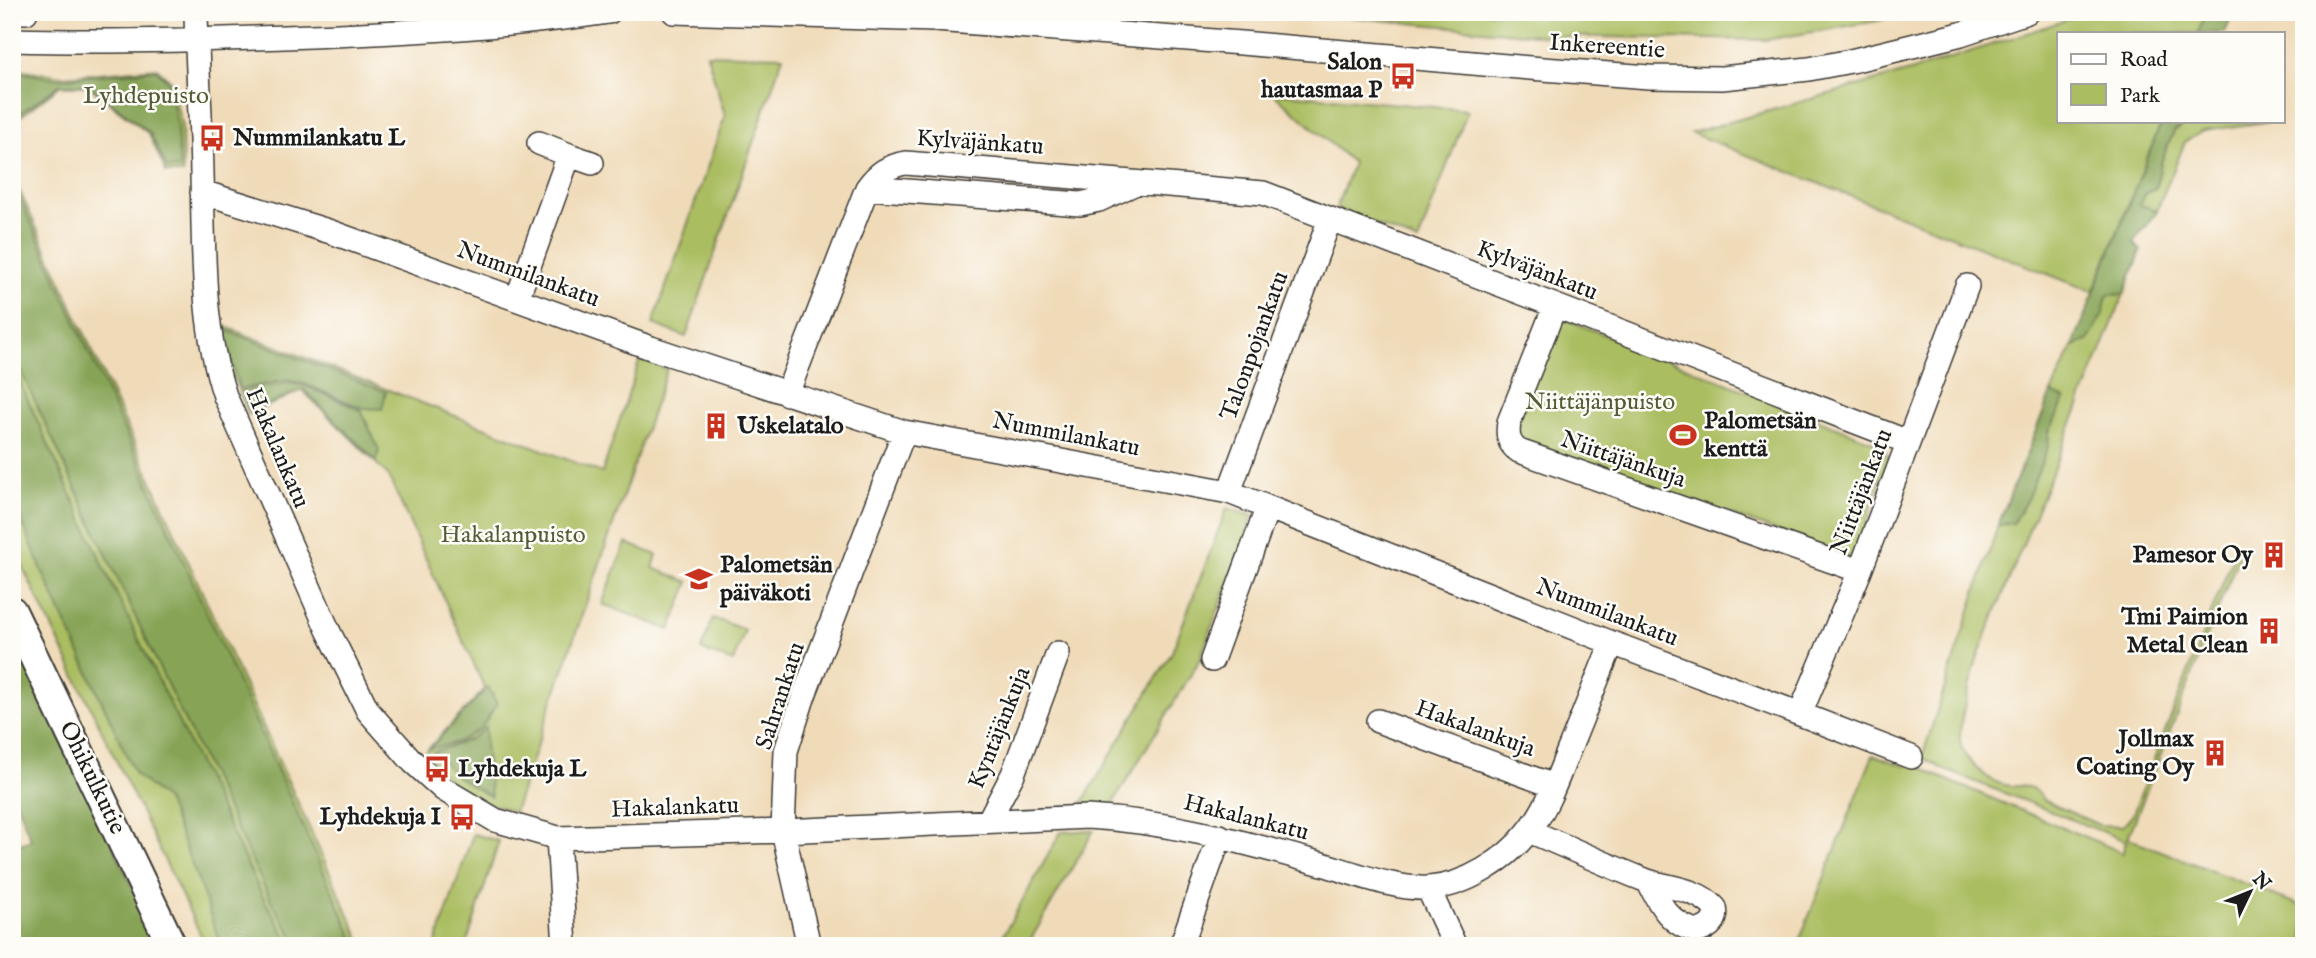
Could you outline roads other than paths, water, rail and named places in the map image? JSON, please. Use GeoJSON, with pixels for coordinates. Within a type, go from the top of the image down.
{"type":"FeatureCollection","features":[{"type":"Feature","properties":{"kind":"main road","name":"Ohikulkutie"},"geometry":{"type":"LineString","coordinates":[[12,611],[172,946]]}},
{"type":"Feature","properties":{"kind":"street"},"geometry":{"type":"LineString","coordinates":[[12,12],[26,12]]}},
{"type":"Feature","properties":{"kind":"street","name":"Hakalankatu"},"geometry":{"type":"LineString","coordinates":[[196,12],[205,276],[209,334],[215,367],[240,432],[357,691],[382,728],[413,762],[443,789],[495,820],[558,838],[783,831],[989,820],[1087,817],[1122,819],[1189,828],[1393,883],[1428,888],[1448,884],[1480,870],[1514,847],[1529,831],[1554,786],[1612,643]]}},
{"type":"Feature","properties":{"kind":"street"},"geometry":{"type":"LineString","coordinates":[[12,40],[196,39],[481,28],[541,23],[609,12]]}},
{"type":"Feature","properties":{"kind":"street","name":"Inkereentie"},"geometry":{"type":"LineString","coordinates":[[674,12],[935,20],[1649,77],[1722,78],[1809,69],[1851,61],[1961,34],[2027,12]]}},
{"type":"Feature","properties":{"kind":"street"},"geometry":{"type":"LineString","coordinates":[[539,143],[592,163]]}},
{"type":"Feature","properties":{"kind":"street"},"geometry":{"type":"LineString","coordinates":[[517,299],[569,155]]}},
{"type":"Feature","properties":{"kind":"street","name":"Kylväjänkatu"},"geometry":{"type":"LineString","coordinates":[[787,394],[867,188],[1080,204],[1099,200],[1140,181],[1263,193],[1908,442]]}},
{"type":"Feature","properties":{"kind":"street","name":"Nummilankatu"},"geometry":{"type":"LineString","coordinates":[[202,192],[331,232],[651,348],[904,432],[1229,492],[1911,757]]}},
{"type":"Feature","properties":{"kind":"street","name":"Talonpojankatu"},"geometry":{"type":"LineString","coordinates":[[1229,492],[1331,219]]}},
{"type":"Feature","properties":{"kind":"street","name":"Niittäjänkatu"},"geometry":{"type":"LineString","coordinates":[[1800,713],[1860,571],[1967,286]]}},
{"type":"Feature","properties":{"kind":"street","name":"Niittäjänkuja"},"geometry":{"type":"LineString","coordinates":[[1555,306],[1509,422],[1508,439],[1512,447],[1860,571]]}},
{"type":"Feature","properties":{"kind":"street","name":"Sahrankatu"},"geometry":{"type":"LineString","coordinates":[[808,946],[783,831],[786,751],[794,723],[904,432]]}},
{"type":"Feature","properties":{"kind":"street"},"geometry":{"type":"LineString","coordinates":[[1212,660],[1267,509]]}},
{"type":"Feature","properties":{"kind":"street","name":"Kyntäjänkuja"},"geometry":{"type":"LineString","coordinates":[[989,820],[1013,774],[1058,653]]}},
{"type":"Feature","properties":{"kind":"street","name":"Hakalankuja"},"geometry":{"type":"LineString","coordinates":[[1378,721],[1554,786]]}},
{"type":"Feature","properties":{"kind":"street"},"geometry":{"type":"LineString","coordinates":[[1529,831],[1648,881]]}},
{"type":"Feature","properties":{"kind":"street"},"geometry":{"type":"LineString","coordinates":[[1181,946],[1220,836]]}},
{"type":"Feature","properties":{"kind":"street"},"geometry":{"type":"LineString","coordinates":[[558,838],[565,946]]}},
{"type":"Feature","properties":{"kind":"street"},"geometry":{"type":"LineString","coordinates":[[1428,888],[1455,946]]}},
{"type":"Feature","properties":{"kind":"place","name":"Salon hautasmaa P"},"geometry":{"type":"Point","coordinates":[1403,76]}},
{"type":"Feature","properties":{"kind":"place","name":"Nummilankatu L"},"geometry":{"type":"Point","coordinates":[212,138]}},
{"type":"Feature","properties":{"kind":"place","name":"Uskelatalo"},"geometry":{"type":"Point","coordinates":[716,426]}},
{"type":"Feature","properties":{"kind":"place","name":"Palometsän kenttä"},"geometry":{"type":"Point","coordinates":[1683,435]}},
{"type":"Feature","properties":{"kind":"place","name":"Pamesor Oy"},"geometry":{"type":"Point","coordinates":[2274,555]}},
{"type":"Feature","properties":{"kind":"place","name":"Palometsän päiväkoti"},"geometry":{"type":"Point","coordinates":[699,579]}},
{"type":"Feature","properties":{"kind":"place","name":"Tmi Paimion Metal Clean"},"geometry":{"type":"Point","coordinates":[2269,631]}},
{"type":"Feature","properties":{"kind":"place","name":"Jollmax Coating Oy"},"geometry":{"type":"Point","coordinates":[2215,753]}},
{"type":"Feature","properties":{"kind":"place","name":"Lyhdekuja L"},"geometry":{"type":"Point","coordinates":[437,769]}},
{"type":"Feature","properties":{"kind":"place","name":"Lyhdekuja I"},"geometry":{"type":"Point","coordinates":[462,817]}},
{"type":"Feature","properties":{"kind":"park label","name":"Lyhdepuisto"},"geometry":{"type":"Point","coordinates":[146,96]}},
{"type":"Feature","properties":{"kind":"park label","name":"Niittäjänpuisto"},"geometry":{"type":"Point","coordinates":[1600,402]}},
{"type":"Feature","properties":{"kind":"park label","name":"Hakalanpuisto"},"geometry":{"type":"Point","coordinates":[513,535]}}]}
